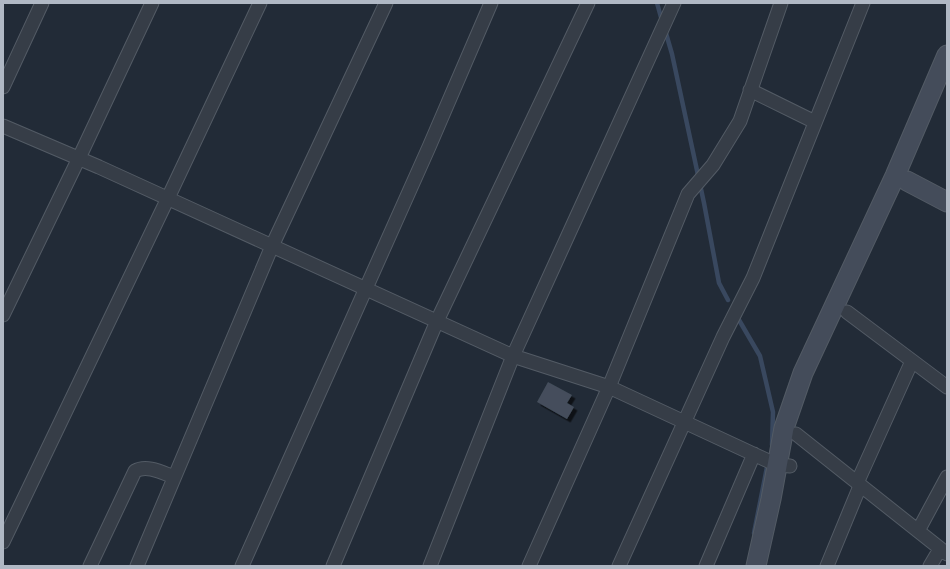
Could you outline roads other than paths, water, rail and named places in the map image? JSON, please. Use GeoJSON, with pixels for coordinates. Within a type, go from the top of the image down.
{"type":"FeatureCollection","features":[{"type":"Feature","properties":{"kind":"street"},"geometry":{"type":"LineString","coordinates":[[3,87],[42,3]]}},
{"type":"Feature","properties":{"kind":"street"},"geometry":{"type":"LineString","coordinates":[[3,315],[152,3]]}},
{"type":"Feature","properties":{"kind":"street"},"geometry":{"type":"LineString","coordinates":[[3,542],[260,3]]}},
{"type":"Feature","properties":{"kind":"street"},"geometry":{"type":"LineString","coordinates":[[138,566],[272,246],[386,3]]}},
{"type":"Feature","properties":{"kind":"street"},"geometry":{"type":"LineString","coordinates":[[242,566],[432,140],[491,3]]}},
{"type":"Feature","properties":{"kind":"street"},"geometry":{"type":"LineString","coordinates":[[333,566],[437,321],[588,3]]}},
{"type":"Feature","properties":{"kind":"street"},"geometry":{"type":"LineString","coordinates":[[430,566],[513,356],[674,3]]}},
{"type":"Feature","properties":{"kind":"street"},"geometry":{"type":"LineString","coordinates":[[529,566],[609,387],[688,194],[713,165],[740,121],[781,3]]}},
{"type":"Feature","properties":{"kind":"street"},"geometry":{"type":"LineString","coordinates":[[619,566],[723,337],[753,278],[863,3]]}},
{"type":"Feature","properties":{"kind":"street"},"geometry":{"type":"LineString","coordinates":[[769,566],[784,465],[784,428],[803,373],[896,176],[947,55]]}},
{"type":"Feature","properties":{"kind":"street"},"geometry":{"type":"LineString","coordinates":[[756,566],[784,465],[815,378],[907,181],[947,88]]}},
{"type":"Feature","properties":{"kind":"street"},"geometry":{"type":"LineString","coordinates":[[750,90],[815,122]]}},
{"type":"Feature","properties":{"kind":"street"},"geometry":{"type":"LineString","coordinates":[[3,126],[168,198],[513,356],[609,387],[754,454],[784,465]]}},
{"type":"Feature","properties":{"kind":"street"},"geometry":{"type":"LineString","coordinates":[[907,181],[947,202]]}},
{"type":"Feature","properties":{"kind":"street"},"geometry":{"type":"LineString","coordinates":[[847,312],[947,386]]}},
{"type":"Feature","properties":{"kind":"street"},"geometry":{"type":"LineString","coordinates":[[827,566],[858,484],[912,361]]}},
{"type":"Feature","properties":{"kind":"street"},"geometry":{"type":"LineString","coordinates":[[796,434],[943,552],[930,566]]}},
{"type":"Feature","properties":{"kind":"street"},"geometry":{"type":"LineString","coordinates":[[706,566],[754,454]]}},
{"type":"Feature","properties":{"kind":"street"},"geometry":{"type":"LineString","coordinates":[[90,566],[135,471],[140,468],[146,468],[174,477]]}},
{"type":"Feature","properties":{"kind":"street"},"geometry":{"type":"LineString","coordinates":[[918,531],[947,477]]}},
{"type":"Feature","properties":{"kind":"waterway"},"geometry":{"type":"LineString","coordinates":[[657,3],[662,21]]}},
{"type":"Feature","properties":{"kind":"waterway"},"geometry":{"type":"LineString","coordinates":[[665,30],[672,54],[704,203],[719,283],[728,300]]}},
{"type":"Feature","properties":{"kind":"waterway"},"geometry":{"type":"LineString","coordinates":[[739,320],[760,356],[773,412],[772,445]]}},
{"type":"Feature","properties":{"kind":"waterway"},"geometry":{"type":"LineString","coordinates":[[754,533],[768,462]]}}]}
